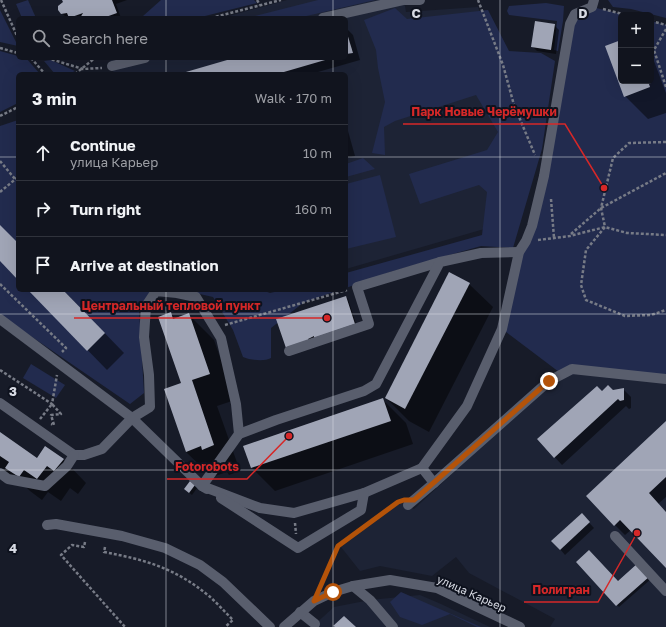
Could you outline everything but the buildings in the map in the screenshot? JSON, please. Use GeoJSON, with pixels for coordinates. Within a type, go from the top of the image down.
{"type":"FeatureCollection","features":[{"type":"Feature","properties":{"kind":"street"},"geometry":{"type":"LineString","coordinates":[[332,16],[404,0],[420,0]]}},
{"type":"Feature","properties":{"kind":"street"},"geometry":{"type":"LineString","coordinates":[[202,486],[260,508],[294,513],[364,493],[422,468],[467,406],[502,329],[519,252],[526,241],[532,226],[544,176],[570,24],[575,14],[593,3]]}},
{"type":"Feature","properties":{"kind":"street"},"geometry":{"type":"LineString","coordinates":[[109,67],[137,60]]}},
{"type":"Feature","properties":{"kind":"street"},"geometry":{"type":"LineString","coordinates":[[289,351],[368,324],[357,287],[440,262],[481,253],[519,252]]}},
{"type":"Feature","properties":{"kind":"street"},"geometry":{"type":"LineString","coordinates":[[202,486],[238,434],[364,391],[376,384],[440,262]]}},
{"type":"Feature","properties":{"kind":"street"},"geometry":{"type":"LineString","coordinates":[[0,403],[74,455],[84,455],[102,449],[132,418],[150,407],[149,375],[144,337],[146,306],[155,292]]}},
{"type":"Feature","properties":{"kind":"street"},"geometry":{"type":"LineString","coordinates":[[166,292],[196,297],[221,338],[236,404],[238,434]]}},
{"type":"Feature","properties":{"kind":"street"},"geometry":{"type":"LineString","coordinates":[[0,319],[132,418],[202,486],[298,548],[361,510],[364,493]]}},
{"type":"Feature","properties":{"kind":"street"},"geometry":{"type":"LineString","coordinates":[[411,503],[549,381],[572,369],[666,379]]}},
{"type":"Feature","properties":{"kind":"street"},"geometry":{"type":"LineString","coordinates":[[0,473],[8,479],[45,486],[67,466],[74,455]]}},
{"type":"Feature","properties":{"kind":"street"},"geometry":{"type":"LineString","coordinates":[[422,468],[434,483]]}},
{"type":"Feature","properties":{"kind":"street"},"geometry":{"type":"LineString","coordinates":[[47,525],[56,524],[116,535],[165,548],[200,565],[223,582],[270,627]]}},
{"type":"Feature","properties":{"kind":"street"},"geometry":{"type":"LineString","coordinates":[[615,536],[666,592]]}},
{"type":"Feature","properties":{"kind":"street","name":"улица Карьер"},"geometry":{"type":"LineString","coordinates":[[284,627],[314,601],[333,592],[353,586],[390,580],[437,588],[520,627]]}},
{"type":"Feature","properties":{"kind":"street"},"geometry":{"type":"LineString","coordinates":[[353,586],[370,600],[393,627]]}},
{"type":"Feature","properties":{"kind":"street"},"geometry":{"type":"LineString","coordinates":[[300,612],[315,624]]}},
{"type":"Feature","properties":{"kind":"path"},"geometry":{"type":"LineString","coordinates":[[1,0],[16,34]]}},
{"type":"Feature","properties":{"kind":"path"},"geometry":{"type":"LineString","coordinates":[[257,0],[260,5]]}},
{"type":"Feature","properties":{"kind":"path"},"geometry":{"type":"LineString","coordinates":[[219,16],[281,0]]}},
{"type":"Feature","properties":{"kind":"path"},"geometry":{"type":"LineString","coordinates":[[478,0],[503,65],[514,105],[538,160]]}},
{"type":"Feature","properties":{"kind":"path"},"geometry":{"type":"LineString","coordinates":[[593,3],[618,12]]}},
{"type":"Feature","properties":{"kind":"path"},"geometry":{"type":"LineString","coordinates":[[654,22],[666,25]]}},
{"type":"Feature","properties":{"kind":"path"},"geometry":{"type":"LineString","coordinates":[[666,29],[654,50],[666,87]]}},
{"type":"Feature","properties":{"kind":"path"},"geometry":{"type":"LineString","coordinates":[[0,48],[16,52]]}},
{"type":"Feature","properties":{"kind":"path"},"geometry":{"type":"LineString","coordinates":[[33,60],[43,72]]}},
{"type":"Feature","properties":{"kind":"path"},"geometry":{"type":"LineString","coordinates":[[54,60],[83,69],[109,67]]}},
{"type":"Feature","properties":{"kind":"path"},"geometry":{"type":"LineString","coordinates":[[78,72],[93,60]]}},
{"type":"Feature","properties":{"kind":"path"},"geometry":{"type":"LineString","coordinates":[[0,116],[16,108]]}},
{"type":"Feature","properties":{"kind":"path"},"geometry":{"type":"LineString","coordinates":[[605,228],[601,208],[613,158],[629,143],[666,142]]}},
{"type":"Feature","properties":{"kind":"path"},"geometry":{"type":"LineString","coordinates":[[0,161],[16,178],[0,192]]}},
{"type":"Feature","properties":{"kind":"path"},"geometry":{"type":"LineString","coordinates":[[570,236],[601,208],[666,173]]}},
{"type":"Feature","properties":{"kind":"path"},"geometry":{"type":"LineString","coordinates":[[551,193],[554,238]]}},
{"type":"Feature","properties":{"kind":"path"},"geometry":{"type":"LineString","coordinates":[[605,228],[586,250],[581,285],[586,300],[626,316],[651,315],[666,310]]}},
{"type":"Feature","properties":{"kind":"path"},"geometry":{"type":"LineString","coordinates":[[539,240],[570,236],[605,228],[628,233],[666,235]]}},
{"type":"Feature","properties":{"kind":"path"},"geometry":{"type":"LineString","coordinates":[[0,284],[66,348],[56,360]]}},
{"type":"Feature","properties":{"kind":"path"},"geometry":{"type":"LineString","coordinates":[[348,290],[357,287]]}},
{"type":"Feature","properties":{"kind":"path"},"geometry":{"type":"LineString","coordinates":[[215,328],[340,292]]}},
{"type":"Feature","properties":{"kind":"path"},"geometry":{"type":"LineString","coordinates":[[0,370],[52,404],[61,414],[51,415],[54,425],[44,423],[44,435]]}},
{"type":"Feature","properties":{"kind":"path"},"geometry":{"type":"LineString","coordinates":[[34,428],[52,404],[56,376]]}},
{"type":"Feature","properties":{"kind":"path"},"geometry":{"type":"LineString","coordinates":[[314,601],[338,546],[398,502],[404,500],[411,503]]}},
{"type":"Feature","properties":{"kind":"path"},"geometry":{"type":"LineString","coordinates":[[294,513],[298,548]]}},
{"type":"Feature","properties":{"kind":"path"},"geometry":{"type":"LineString","coordinates":[[85,542],[84,547],[72,545],[61,555],[125,627]]}},
{"type":"Feature","properties":{"kind":"path"},"geometry":{"type":"LineString","coordinates":[[105,547],[104,552],[136,558],[164,567],[182,577],[209,596],[233,620],[225,627]]}},
{"type":"Feature","properties":{"kind":"shaded area"},"geometry":{"type":"Polygon","coordinates":[[[28,0],[35,16],[21,16],[16,4],[28,0]]]}},
{"type":"Feature","properties":{"kind":"shaded area"},"geometry":{"type":"Polygon","coordinates":[[[161,0],[254,0],[257,3],[205,16],[143,16],[161,0]]]}},
{"type":"Feature","properties":{"kind":"shaded area"},"geometry":{"type":"Polygon","coordinates":[[[287,0],[404,0],[406,12],[478,7],[506,79],[498,225],[348,268],[348,72],[114,72],[110,60],[348,60],[348,16],[229,16],[287,0]]]}},
{"type":"Feature","properties":{"kind":"shaded area"},"geometry":{"type":"Polygon","coordinates":[[[318,0],[375,0],[307,16],[255,16],[318,0]]]}},
{"type":"Feature","properties":{"kind":"shaded area"},"geometry":{"type":"Polygon","coordinates":[[[608,0],[666,0],[666,18],[654,15],[654,12],[643,12],[613,7],[608,0]]]}},
{"type":"Feature","properties":{"kind":"shaded area"},"geometry":{"type":"Polygon","coordinates":[[[546,3],[564,6],[558,51],[554,50],[557,21],[509,15],[507,11],[509,6],[546,3]]]}},
{"type":"Feature","properties":{"kind":"shaded area"},"geometry":{"type":"Polygon","coordinates":[[[592,7],[618,13],[618,84],[654,84],[654,22],[666,25],[666,382],[590,373],[563,375],[502,329],[526,241],[570,24],[592,7]]]}},
{"type":"Feature","properties":{"kind":"shaded area"},"geometry":{"type":"Polygon","coordinates":[[[395,8],[407,19],[488,10],[509,51],[541,53],[555,61],[542,149],[513,248],[481,246],[390,272],[348,287],[348,272],[482,235],[487,192],[479,185],[420,204],[409,174],[487,150],[498,132],[476,95],[395,121],[384,127],[385,155],[372,153],[385,102],[376,50],[364,20],[395,8]]]}},
{"type":"Feature","properties":{"kind":"shaded area"},"geometry":{"type":"Polygon","coordinates":[[[0,10],[16,42],[16,46],[0,42],[0,10]]]}},
{"type":"Feature","properties":{"kind":"shaded area"},"geometry":{"type":"Polygon","coordinates":[[[0,51],[16,55],[16,60],[28,60],[38,72],[16,72],[16,104],[0,112],[0,51]]]}},
{"type":"Feature","properties":{"kind":"shaded area"},"geometry":{"type":"Polygon","coordinates":[[[51,60],[75,71],[53,72],[44,61],[51,60]]]}},
{"type":"Feature","properties":{"kind":"shaded area"},"geometry":{"type":"Polygon","coordinates":[[[16,121],[16,292],[152,292],[139,309],[144,393],[130,404],[0,315],[0,126],[16,121]]]}},
{"type":"Feature","properties":{"kind":"shaded area"},"geometry":{"type":"Polygon","coordinates":[[[363,158],[375,169],[348,176],[348,163],[363,158]]]}},
{"type":"Feature","properties":{"kind":"shaded area"},"geometry":{"type":"Polygon","coordinates":[[[380,175],[396,237],[348,249],[348,183],[380,175]]]}},
{"type":"Feature","properties":{"kind":"shaded area"},"geometry":{"type":"Polygon","coordinates":[[[191,292],[333,292],[303,303],[271,328],[271,358],[261,360],[253,360],[243,357],[233,330],[213,297],[191,292]]]}},
{"type":"Feature","properties":{"kind":"shaded area"},"geometry":{"type":"Polygon","coordinates":[[[31,364],[65,385],[56,398],[23,378],[31,364]]]}},
{"type":"Feature","properties":{"kind":"shaded area"},"geometry":{"type":"Polygon","coordinates":[[[590,373],[666,382],[666,627],[550,627],[555,619],[469,573],[456,557],[432,576],[380,566],[360,571],[341,547],[402,502],[414,509],[517,414],[563,375],[590,373]]]}},
{"type":"Feature","properties":{"kind":"shaded area"},"geometry":{"type":"Polygon","coordinates":[[[401,592],[481,627],[477,627],[450,614],[422,625],[400,617],[390,602],[401,592]]]}},
{"type":"Feature","properties":{"kind":"shaded area"},"geometry":{"type":"Polygon","coordinates":[[[420,595],[490,627],[312,627],[334,607],[370,600],[420,595]]]}},
{"type":"Feature","properties":{"kind":"place","name":"Парк Новые Черёмушки"},"geometry":{"type":"Point","coordinates":[604,188]}},
{"type":"Feature","properties":{"kind":"place","name":"Центральный тепловой пункт"},"geometry":{"type":"Point","coordinates":[327,318]}},
{"type":"Feature","properties":{"kind":"place","name":"Fotorobots"},"geometry":{"type":"Point","coordinates":[289,436]}},
{"type":"Feature","properties":{"kind":"place","name":"Полигран"},"geometry":{"type":"Point","coordinates":[637,533]}},
{"type":"Feature","properties":{"kind":"route"},"geometry":{"type":"LineString","coordinates":[[333,592],[314,601],[338,546],[398,502],[404,500],[414,500],[549,381]]}}]}
